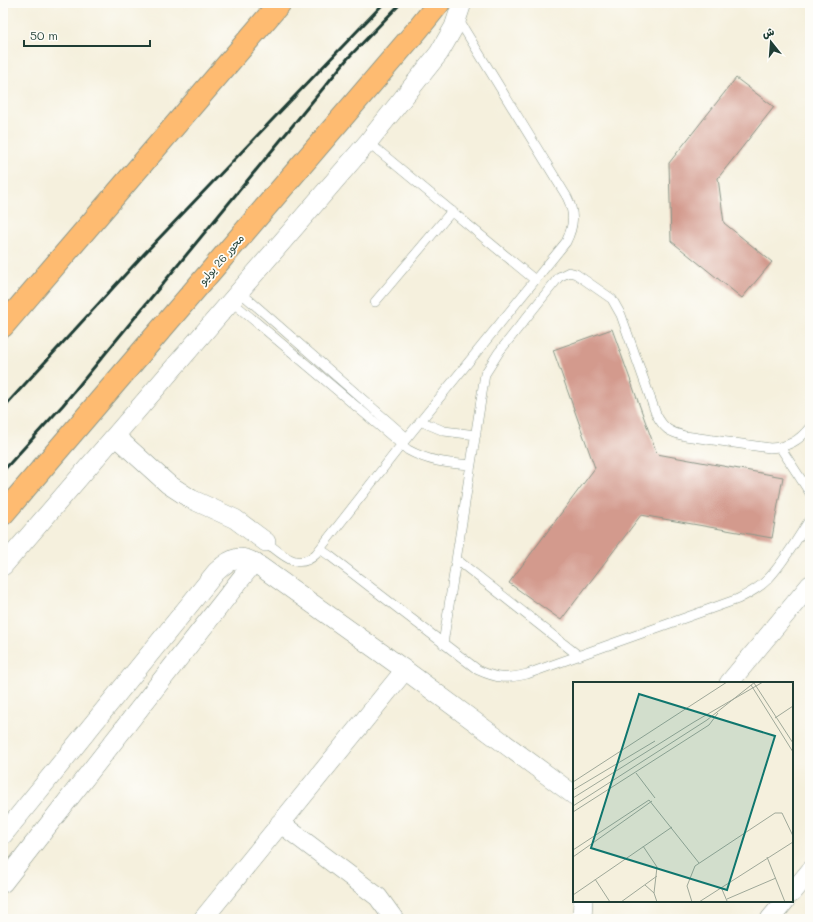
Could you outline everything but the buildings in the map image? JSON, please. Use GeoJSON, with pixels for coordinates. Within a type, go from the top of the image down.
{"type":"FeatureCollection","features":[{"type":"Feature","properties":{"kind":"highway"},"geometry":{"type":"LineString","coordinates":[[3,326],[280,3]]}},
{"type":"Feature","properties":{"kind":"highway","name":"محور 26 يوليو"},"geometry":{"type":"LineString","coordinates":[[3,514],[439,3]]}},
{"type":"Feature","properties":{"kind":"street"},"geometry":{"type":"LineString","coordinates":[[3,566],[368,142],[439,54],[447,40],[459,10]]}},
{"type":"Feature","properties":{"kind":"street"},"geometry":{"type":"LineString","coordinates":[[115,436],[168,484],[192,499],[234,519],[266,542]]}},
{"type":"Feature","properties":{"kind":"street"},"geometry":{"type":"LineString","coordinates":[[3,835],[216,572],[224,564],[234,559],[243,558],[254,562],[405,670],[573,794]]}},
{"type":"Feature","properties":{"kind":"street"},"geometry":{"type":"LineString","coordinates":[[3,882],[254,562]]}},
{"type":"Feature","properties":{"kind":"street"},"geometry":{"type":"LineString","coordinates":[[730,682],[810,585]]}},
{"type":"Feature","properties":{"kind":"street"},"geometry":{"type":"LineString","coordinates":[[203,919],[405,670]]}},
{"type":"Feature","properties":{"kind":"street"},"geometry":{"type":"LineString","coordinates":[[280,823],[378,897],[394,919]]}},
{"type":"Feature","properties":{"kind":"street"},"geometry":{"type":"LineString","coordinates":[[793,892],[810,871]]}},
{"type":"Feature","properties":{"kind":"street"},"geometry":{"type":"LineString","coordinates":[[582,919],[583,902]]}},
{"type":"Feature","properties":{"kind":"lane"},"geometry":{"type":"LineString","coordinates":[[266,542],[286,557],[296,561],[308,560],[320,549],[420,421],[566,242],[571,233],[573,214],[571,205],[459,10]]}},
{"type":"Feature","properties":{"kind":"lane"},"geometry":{"type":"LineString","coordinates":[[368,142],[535,280]]}},
{"type":"Feature","properties":{"kind":"lane"},"geometry":{"type":"LineString","coordinates":[[375,302],[452,211]]}},
{"type":"Feature","properties":{"kind":"lane"},"geometry":{"type":"LineString","coordinates":[[443,644],[485,374],[498,352],[559,277],[569,272],[576,274],[612,299],[621,315],[656,414],[662,425],[672,433],[770,448],[780,447],[792,443],[802,437],[810,427]]}},
{"type":"Feature","properties":{"kind":"lane"},"geometry":{"type":"LineString","coordinates":[[236,297],[404,441],[408,450],[427,459],[448,463],[471,464]]}},
{"type":"Feature","properties":{"kind":"lane"},"geometry":{"type":"LineString","coordinates":[[420,421],[444,431],[476,435]]}},
{"type":"Feature","properties":{"kind":"lane"},"geometry":{"type":"LineString","coordinates":[[780,447],[810,493]]}},
{"type":"Feature","properties":{"kind":"lane"},"geometry":{"type":"LineString","coordinates":[[320,549],[478,670],[494,677],[511,678],[579,656],[738,599],[754,591],[767,580],[778,566],[810,519]]}},
{"type":"Feature","properties":{"kind":"lane"},"geometry":{"type":"LineString","coordinates":[[456,559],[579,656]]}},
{"type":"Feature","properties":{"kind":"railway"},"geometry":{"type":"LineString","coordinates":[[3,408],[144,254],[384,3]]}},
{"type":"Feature","properties":{"kind":"railway"},"geometry":{"type":"LineString","coordinates":[[3,471],[63,405],[348,58],[401,3]]}}]}
